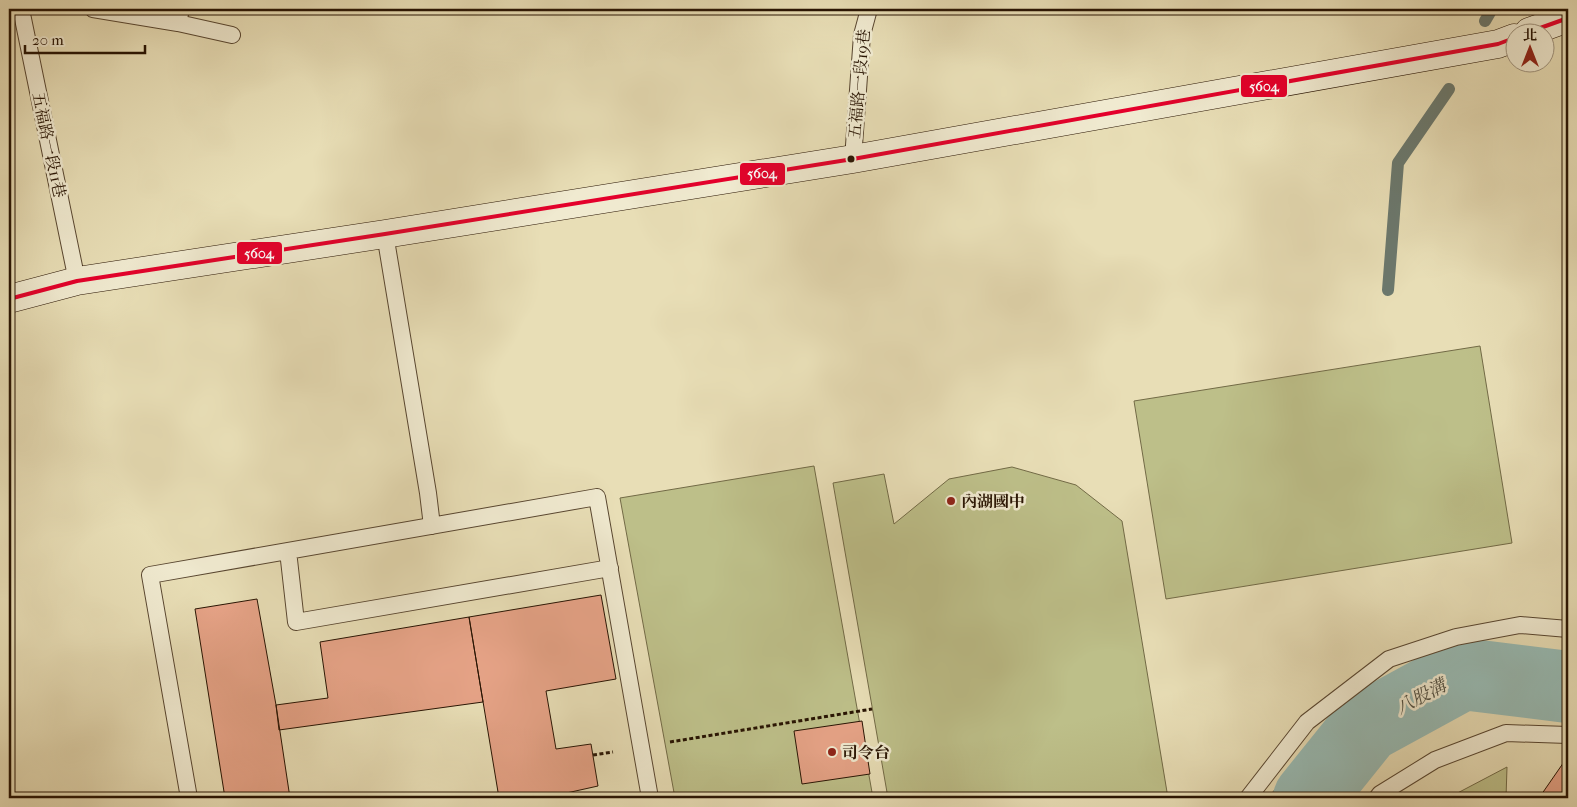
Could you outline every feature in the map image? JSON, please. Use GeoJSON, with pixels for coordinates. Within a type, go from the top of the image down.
{"type":"FeatureCollection","features":[{"type":"Feature","properties":{"kind":"main road"},"geometry":{"type":"LineString","coordinates":[[1554,23],[1568,18]]}},
{"type":"Feature","properties":{"kind":"main road"},"geometry":{"type":"LineString","coordinates":[[9,299],[77,281],[853,160],[1504,42]]}},
{"type":"Feature","properties":{"kind":"lane","name":"五福路一段11巷"},"geometry":{"type":"LineString","coordinates":[[21,9],[77,281]]}},
{"type":"Feature","properties":{"kind":"lane"},"geometry":{"type":"LineString","coordinates":[[93,9],[180,16],[232,35]]}},
{"type":"Feature","properties":{"kind":"lane","name":"五福路一段19巷"},"geometry":{"type":"LineString","coordinates":[[853,160],[862,35],[868,9]]}},
{"type":"Feature","properties":{"kind":"lane"},"geometry":{"type":"LineString","coordinates":[[385,234],[432,526]]}},
{"type":"Feature","properties":{"kind":"lane"},"geometry":{"type":"LineString","coordinates":[[190,798],[150,575],[597,497],[650,798]]}},
{"type":"Feature","properties":{"kind":"lane"},"geometry":{"type":"LineString","coordinates":[[288,551],[296,622],[610,568]]}},
{"type":"Feature","properties":{"kind":"lane"},"geometry":{"type":"LineString","coordinates":[[1248,798],[1307,722],[1389,659],[1456,637],[1520,625],[1568,629]]}},
{"type":"Feature","properties":{"kind":"lane"},"geometry":{"type":"LineString","coordinates":[[1377,798],[1380,794],[1435,760],[1506,734],[1568,735]]}},
{"type":"Feature","properties":{"kind":"path"},"geometry":{"type":"LineString","coordinates":[[593,755],[872,709]]}},
{"type":"Feature","properties":{"kind":"green space"},"geometry":{"type":"Polygon","coordinates":[[[1480,346],[1512,543],[1166,599],[1134,401],[1480,346]]]}},
{"type":"Feature","properties":{"kind":"green space"},"geometry":{"type":"Polygon","coordinates":[[[814,466],[873,798],[675,798],[620,498],[814,466]]]}},
{"type":"Feature","properties":{"kind":"green space"},"geometry":{"type":"Polygon","coordinates":[[[1012,467],[1076,485],[1122,521],[1168,798],[888,798],[833,483],[884,474],[894,524],[949,479],[1012,467]]]}},
{"type":"Feature","properties":{"kind":"green space"},"geometry":{"type":"Polygon","coordinates":[[[1507,767],[1506,798],[1448,798],[1507,767]]]}},
{"type":"Feature","properties":{"kind":"water"},"geometry":{"type":"Polygon","coordinates":[[[1465,657],[1519,681],[1456,705],[1368,751],[1327,798],[1268,798],[1326,726],[1383,681],[1434,658],[1465,657]]]}},
{"type":"Feature","properties":{"kind":"building"},"geometry":{"type":"Polygon","coordinates":[[[601,595],[616,679],[546,691],[556,749],[591,744],[598,786],[562,794],[563,798],[499,798],[469,617],[601,595]]]}},
{"type":"Feature","properties":{"kind":"building"},"geometry":{"type":"Polygon","coordinates":[[[257,599],[290,798],[225,798],[195,609],[257,599]]]}},
{"type":"Feature","properties":{"kind":"building"},"geometry":{"type":"Polygon","coordinates":[[[469,617],[483,702],[279,730],[276,705],[328,698],[320,642],[469,617]]]}},
{"type":"Feature","properties":{"kind":"building","name":"司令台"},"geometry":{"type":"Polygon","coordinates":[[[862,721],[870,774],[802,784],[794,731],[862,721]]]}},
{"type":"Feature","properties":{"kind":"building"},"geometry":{"type":"Polygon","coordinates":[[[1566,759],[1568,759],[1568,798],[1539,798],[1566,759]]]}},
{"type":"Feature","properties":{"kind":"building"},"geometry":{"type":"Polygon","coordinates":[[[498,794],[499,798],[472,798],[498,794]]]}},
{"type":"Feature","properties":{"kind":"waterway"},"geometry":{"type":"LineString","coordinates":[[1485,21],[1492,9]]}},
{"type":"Feature","properties":{"kind":"waterway"},"geometry":{"type":"LineString","coordinates":[[1388,290],[1398,163],[1449,89]]}},
{"type":"Feature","properties":{"kind":"waterway","name":"八股溝"},"geometry":{"type":"LineString","coordinates":[[1309,798],[1366,727],[1463,674],[1568,687]]}},
{"type":"Feature","properties":{"kind":"transit line","name":"5604"},"geometry":{"type":"LineString","coordinates":[[1554,23],[1568,18]]}},
{"type":"Feature","properties":{"kind":"transit line","name":"5604"},"geometry":{"type":"LineString","coordinates":[[9,299],[77,281],[853,159],[1504,42]]}},
{"type":"Feature","properties":{"kind":"place","name":"內湖國中"},"geometry":{"type":"Point","coordinates":[951,501]}},
{"type":"Feature","properties":{"kind":"place","name":"司令台"},"geometry":{"type":"Point","coordinates":[832,752]}}]}
